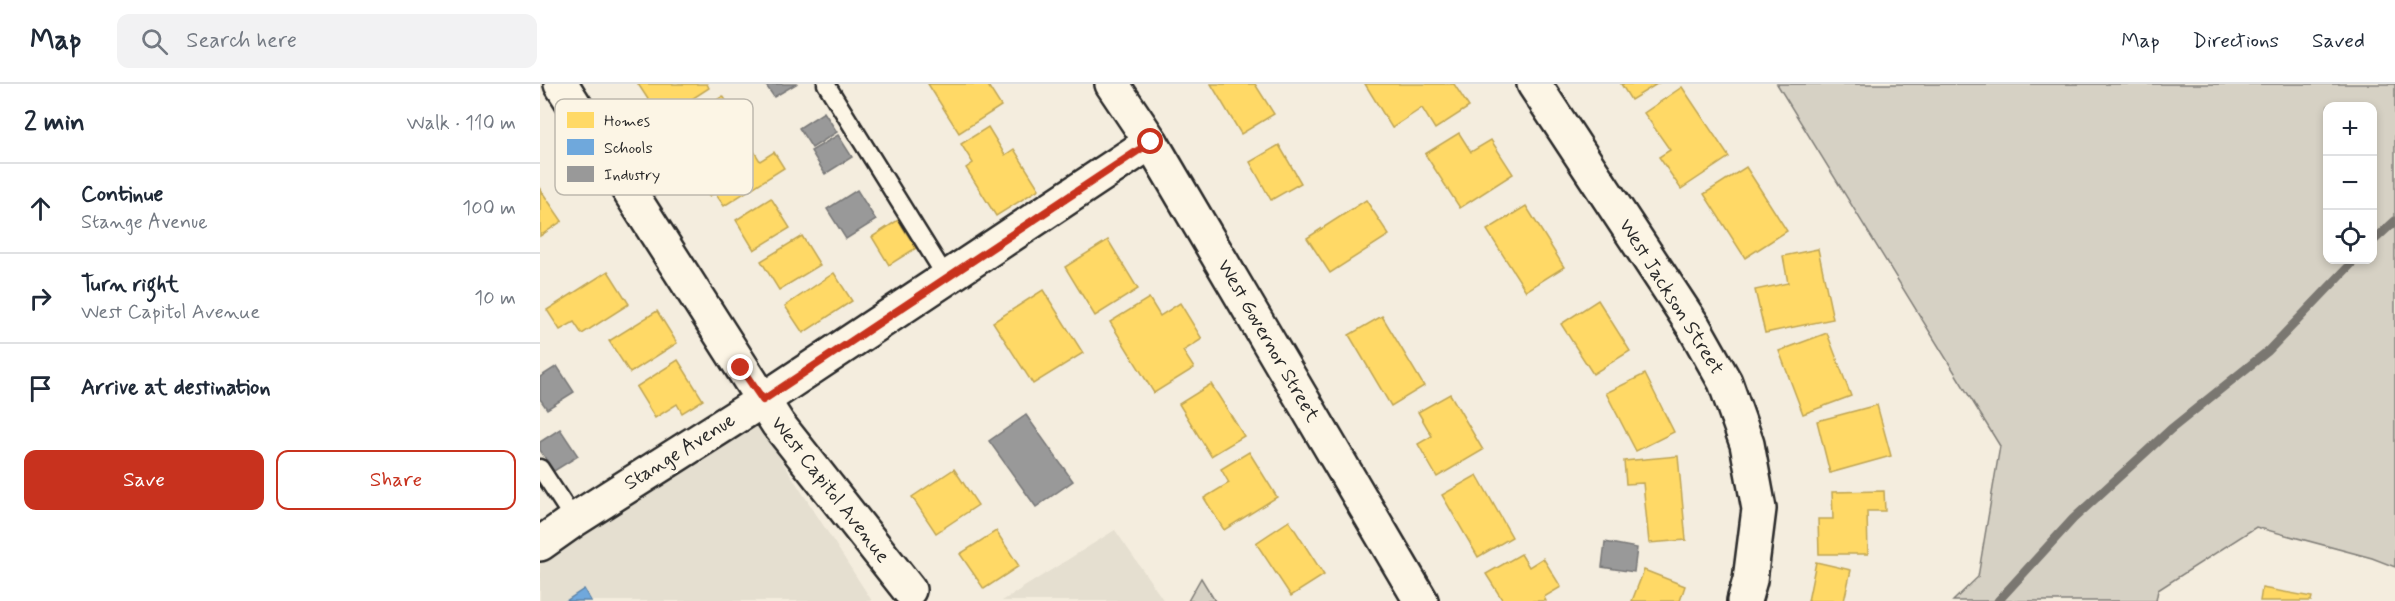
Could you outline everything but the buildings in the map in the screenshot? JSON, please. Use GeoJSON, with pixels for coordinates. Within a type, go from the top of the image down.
{"type":"FeatureCollection","features":[{"type":"Feature","properties":{"kind":"street","name":"West Capitol Avenue"},"geometry":{"type":"LineString","coordinates":[[561,84],[571,99]]}},
{"type":"Feature","properties":{"kind":"street","name":"West Governor Street"},"geometry":{"type":"LineString","coordinates":[[1112,84],[1151,142],[1421,601]]}},
{"type":"Feature","properties":{"kind":"street","name":"West Jackson Street"},"geometry":{"type":"LineString","coordinates":[[1534,84],[1694,327],[1725,382],[1748,444],[1759,509],[1750,580],[1744,601]]}},
{"type":"Feature","properties":{"kind":"street","name":"Stange Avenue"},"geometry":{"type":"LineString","coordinates":[[540,544],[763,400],[1151,142]]}},
{"type":"Feature","properties":{"kind":"street","name":"West Capitol Avenue"},"geometry":{"type":"LineString","coordinates":[[632,195],[778,424],[909,590]]}},
{"type":"Feature","properties":{"kind":"lane"},"geometry":{"type":"LineString","coordinates":[[826,84],[946,277]]}},
{"type":"Feature","properties":{"kind":"lane"},"geometry":{"type":"LineString","coordinates":[[540,468],[574,520]]}},
{"type":"Feature","properties":{"kind":"shaded area"},"geometry":{"type":"Polygon","coordinates":[[[1777,84],[2395,84],[2395,567],[2372,558],[2256,527],[2158,590],[2156,601],[1953,601],[1978,577],[2000,446],[1777,84]]]}},
{"type":"Feature","properties":{"kind":"shaded area"},"geometry":{"type":"Polygon","coordinates":[[[758,424],[872,601],[540,601],[540,559],[758,424]]]}},
{"type":"Feature","properties":{"kind":"shaded area"},"geometry":{"type":"Polygon","coordinates":[[[1115,530],[1164,601],[1002,601],[1115,530]]]}},
{"type":"Feature","properties":{"kind":"shaded area"},"geometry":{"type":"Polygon","coordinates":[[[1201,578],[1215,601],[1188,601],[1201,578]]]}},
{"type":"Feature","properties":{"kind":"waterway"},"geometry":{"type":"LineString","coordinates":[[2377,237],[2395,221]]}},
{"type":"Feature","properties":{"kind":"waterway"},"geometry":{"type":"LineString","coordinates":[[1998,601],[2073,519],[2171,429],[2268,351],[2351,264]]}},
{"type":"Feature","properties":{"kind":"route"},"geometry":{"type":"LineString","coordinates":[[741,368],[763,400],[1151,142]]}}]}
